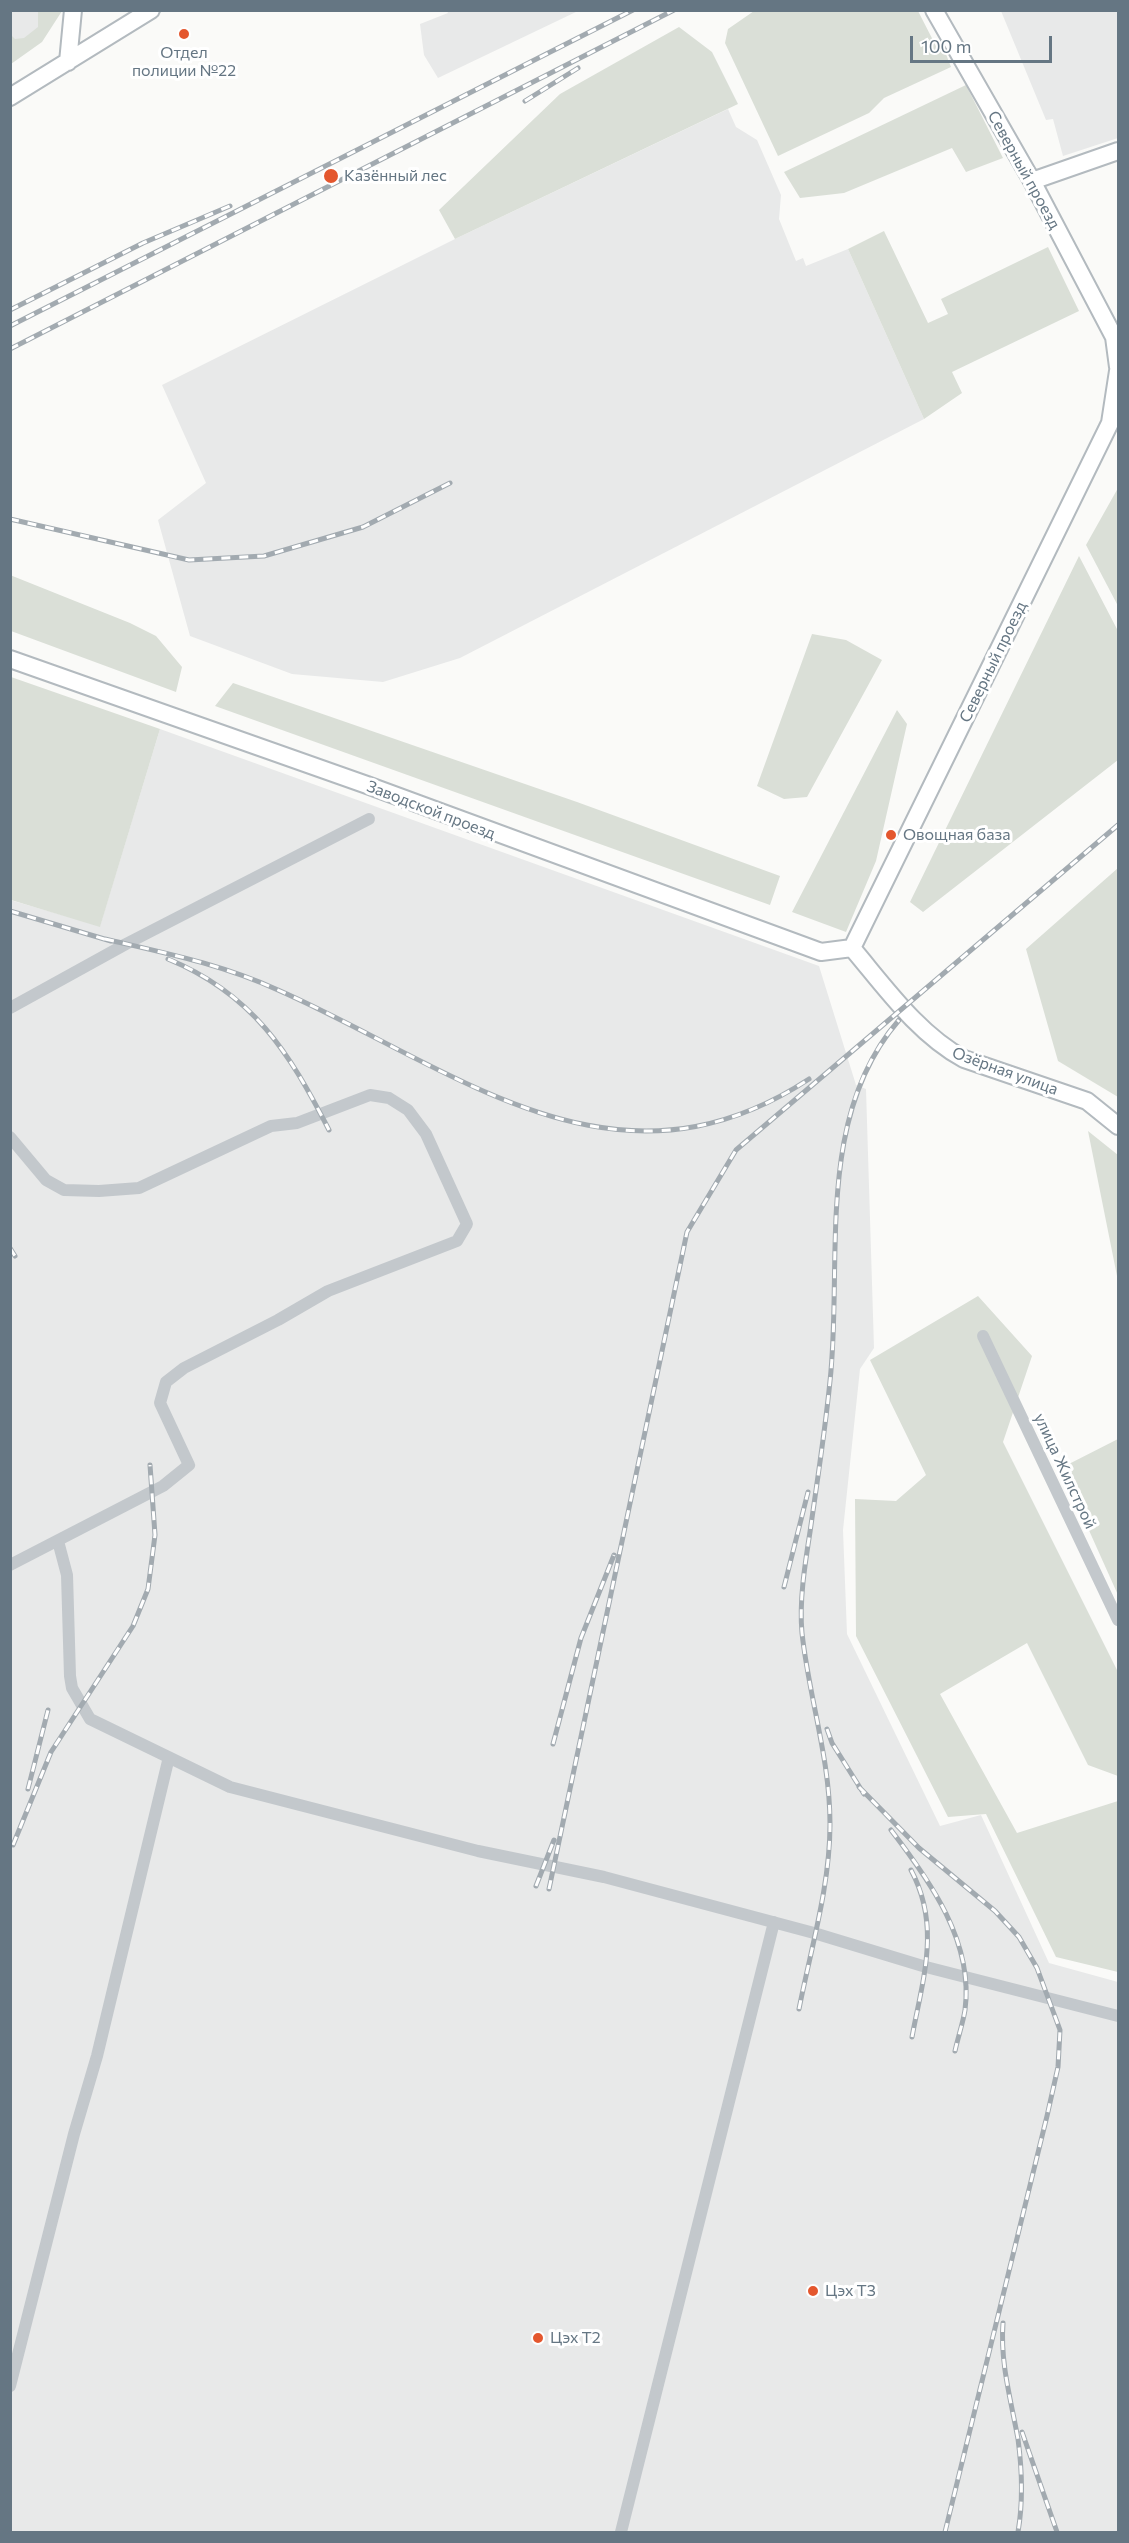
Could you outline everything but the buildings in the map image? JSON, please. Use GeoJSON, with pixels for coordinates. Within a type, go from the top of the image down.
{"type":"FeatureCollection","features":[{"type":"Feature","properties":{"kind":"street"},"geometry":{"type":"LineString","coordinates":[[68,62],[73,10]]}},
{"type":"Feature","properties":{"kind":"street"},"geometry":{"type":"LineString","coordinates":[[10,97],[151,10]]}},
{"type":"Feature","properties":{"kind":"street","name":"Северный проезд"},"geometry":{"type":"LineString","coordinates":[[852,948],[1110,423],[1119,369],[1114,337],[1032,181],[934,10]]}},
{"type":"Feature","properties":{"kind":"street"},"geometry":{"type":"LineString","coordinates":[[1032,181],[1119,151]]}},
{"type":"Feature","properties":{"kind":"street","name":"Заводской проезд"},"geometry":{"type":"LineString","coordinates":[[10,658],[356,781],[821,952],[852,948]]}},
{"type":"Feature","properties":{"kind":"street"},"geometry":{"type":"LineString","coordinates":[[10,1008],[126,944],[369,819]]}},
{"type":"Feature","properties":{"kind":"street","name":"Озёрная улица"},"geometry":{"type":"LineString","coordinates":[[852,948],[904,1008],[946,1049],[964,1059],[1087,1101],[1119,1126]]}},
{"type":"Feature","properties":{"kind":"street"},"geometry":{"type":"LineString","coordinates":[[10,1137],[46,1180],[64,1190],[99,1191],[139,1188],[271,1126],[297,1123],[370,1095],[389,1098],[408,1110],[426,1134],[467,1224],[457,1241],[328,1291],[174,1375],[165,1382],[160,1403],[189,1465],[163,1486],[10,1565]]}},
{"type":"Feature","properties":{"kind":"street","name":"улица Жилстрой"},"geometry":{"type":"LineString","coordinates":[[982,1336],[1117,1612]]}},
{"type":"Feature","properties":{"kind":"street"},"geometry":{"type":"LineString","coordinates":[[58,1541],[67,1575],[72,1688],[90,1719],[230,1787],[478,1851],[604,1877],[774,1922],[926,1966],[1119,2016]]}},
{"type":"Feature","properties":{"kind":"street"},"geometry":{"type":"LineString","coordinates":[[10,2386],[74,2134],[97,2056],[169,1757]]}},
{"type":"Feature","properties":{"kind":"street"},"geometry":{"type":"LineString","coordinates":[[621,2532],[774,1922]]}},
{"type":"Feature","properties":{"kind":"shaded area"},"geometry":{"type":"Polygon","coordinates":[[[11,11],[59,11],[11,55],[11,11]]]}},
{"type":"Feature","properties":{"kind":"shaded area"},"geometry":{"type":"Polygon","coordinates":[[[38,11],[62,11],[42,42],[11,64],[11,35],[15,39],[24,38],[38,27],[38,11]]]}},
{"type":"Feature","properties":{"kind":"shaded area"},"geometry":{"type":"Polygon","coordinates":[[[447,11],[578,11],[438,78],[424,55],[420,24],[448,13],[447,11]]]}},
{"type":"Feature","properties":{"kind":"shaded area"},"geometry":{"type":"Polygon","coordinates":[[[754,11],[918,11],[937,48],[944,49],[951,67],[884,98],[869,113],[778,156],[725,43],[728,29],[754,11]]]}},
{"type":"Feature","properties":{"kind":"shaded area"},"geometry":{"type":"Polygon","coordinates":[[[1001,11],[1118,11],[1118,138],[1063,156],[1053,119],[1046,120],[1001,11]]]}},
{"type":"Feature","properties":{"kind":"shaded area"},"geometry":{"type":"Polygon","coordinates":[[[679,27],[712,52],[738,104],[455,239],[439,210],[560,94],[679,27]]]}},
{"type":"Feature","properties":{"kind":"shaded area"},"geometry":{"type":"Polygon","coordinates":[[[966,85],[1003,158],[966,172],[952,148],[844,193],[800,198],[784,172],[966,85]]]}},
{"type":"Feature","properties":{"kind":"shaded area"},"geometry":{"type":"Polygon","coordinates":[[[728,109],[736,127],[757,140],[781,195],[779,219],[796,261],[803,258],[806,266],[848,249],[924,419],[460,658],[383,682],[292,674],[190,636],[158,520],[206,483],[162,385],[455,239],[728,109]]]}},
{"type":"Feature","properties":{"kind":"shaded area"},"geometry":{"type":"Polygon","coordinates":[[[884,231],[928,323],[948,314],[941,299],[1048,247],[1079,311],[952,372],[962,393],[924,419],[848,249],[884,231]]]}},
{"type":"Feature","properties":{"kind":"shaded area"},"geometry":{"type":"Polygon","coordinates":[[[1118,488],[1118,606],[1086,545],[1118,488]]]}},
{"type":"Feature","properties":{"kind":"shaded area"},"geometry":{"type":"Polygon","coordinates":[[[1079,556],[1118,631],[1118,760],[923,912],[910,902],[1079,556]]]}},
{"type":"Feature","properties":{"kind":"shaded area"},"geometry":{"type":"Polygon","coordinates":[[[10,575],[130,623],[156,636],[182,667],[176,692],[11,631],[10,575]]]}},
{"type":"Feature","properties":{"kind":"shaded area"},"geometry":{"type":"Polygon","coordinates":[[[812,634],[846,640],[882,660],[807,797],[784,799],[757,786],[812,634]]]}},
{"type":"Feature","properties":{"kind":"shaded area"},"geometry":{"type":"Polygon","coordinates":[[[11,677],[160,729],[100,927],[11,900],[11,677]]]}},
{"type":"Feature","properties":{"kind":"shaded area"},"geometry":{"type":"Polygon","coordinates":[[[233,683],[577,802],[780,876],[770,905],[215,706],[233,683]]]}},
{"type":"Feature","properties":{"kind":"shaded area"},"geometry":{"type":"Polygon","coordinates":[[[897,710],[907,724],[876,861],[846,932],[792,912],[897,710]]]}},
{"type":"Feature","properties":{"kind":"shaded area"},"geometry":{"type":"Polygon","coordinates":[[[160,729],[819,966],[856,1085],[866,1089],[874,1348],[860,1369],[843,1530],[847,1634],[940,1826],[981,1815],[1049,1963],[1118,1982],[1118,2532],[11,2532],[10,900],[100,926],[160,729]]]}},
{"type":"Feature","properties":{"kind":"shaded area"},"geometry":{"type":"Polygon","coordinates":[[[1118,868],[1118,1097],[1058,1061],[1026,949],[1118,868]]]}},
{"type":"Feature","properties":{"kind":"shaded area"},"geometry":{"type":"Polygon","coordinates":[[[1088,1131],[1118,1155],[1118,1281],[1088,1131]]]}},
{"type":"Feature","properties":{"kind":"shaded area"},"geometry":{"type":"Polygon","coordinates":[[[978,1296],[1032,1356],[1003,1442],[1118,1672],[1118,1776],[1088,1765],[1027,1643],[940,1694],[1017,1833],[1118,1801],[1118,1972],[1056,1957],[986,1814],[948,1817],[856,1636],[855,1499],[896,1501],[926,1475],[870,1360],[978,1296]]]}},
{"type":"Feature","properties":{"kind":"shaded area"},"geometry":{"type":"Polygon","coordinates":[[[1118,1439],[1118,1595],[1061,1468],[1118,1439]]]}},
{"type":"Feature","properties":{"kind":"railway"},"geometry":{"type":"LineString","coordinates":[[10,326],[633,10]]}},
{"type":"Feature","properties":{"kind":"railway"},"geometry":{"type":"LineString","coordinates":[[10,349],[674,10]]}},
{"type":"Feature","properties":{"kind":"railway"},"geometry":{"type":"LineString","coordinates":[[525,101],[578,68]]}},
{"type":"Feature","properties":{"kind":"railway"},"geometry":{"type":"LineString","coordinates":[[10,310],[143,243],[230,206]]}},
{"type":"Feature","properties":{"kind":"railway"},"geometry":{"type":"LineString","coordinates":[[10,519],[189,560],[264,556],[363,527],[450,483]]}},
{"type":"Feature","properties":{"kind":"railway"},"geometry":{"type":"LineString","coordinates":[[549,1889],[687,1232],[736,1150],[1118,825]]}},
{"type":"Feature","properties":{"kind":"railway"},"geometry":{"type":"LineString","coordinates":[[10,911],[111,941]]}},
{"type":"Feature","properties":{"kind":"railway"},"geometry":{"type":"LineString","coordinates":[[105,939],[193,960],[257,981],[344,1021],[472,1086],[537,1112],[602,1128],[669,1130],[737,1115],[809,1079]]}},
{"type":"Feature","properties":{"kind":"railway"},"geometry":{"type":"LineString","coordinates":[[168,959],[198,973],[223,990],[246,1008],[265,1028],[299,1075],[329,1130]]}},
{"type":"Feature","properties":{"kind":"railway"},"geometry":{"type":"LineString","coordinates":[[799,2009],[819,1917],[829,1847],[827,1775],[805,1657],[801,1608],[804,1570],[830,1381],[838,1193],[843,1146],[854,1101],[872,1059],[899,1020]]}},
{"type":"Feature","properties":{"kind":"railway"},"geometry":{"type":"LineString","coordinates":[[10,1248],[15,1256]]}},
{"type":"Feature","properties":{"kind":"railway"},"geometry":{"type":"LineString","coordinates":[[13,1845],[51,1752],[133,1626],[148,1589],[155,1535],[150,1465]]}},
{"type":"Feature","properties":{"kind":"railway"},"geometry":{"type":"LineString","coordinates":[[784,1587],[808,1492]]}},
{"type":"Feature","properties":{"kind":"railway"},"geometry":{"type":"LineString","coordinates":[[553,1744],[581,1638],[614,1555]]}},
{"type":"Feature","properties":{"kind":"railway"},"geometry":{"type":"LineString","coordinates":[[28,1789],[48,1710]]}},
{"type":"Feature","properties":{"kind":"railway"},"geometry":{"type":"LineString","coordinates":[[827,1729],[832,1743],[864,1794]]}},
{"type":"Feature","properties":{"kind":"railway"},"geometry":{"type":"LineString","coordinates":[[859,1787],[919,1848],[995,1911],[1019,1937],[1037,1968],[1060,2030],[1058,2067],[1047,2116],[945,2532]]}},
{"type":"Feature","properties":{"kind":"railway"},"geometry":{"type":"LineString","coordinates":[[891,1830],[934,1891],[956,1937],[963,1960],[966,1985],[965,2010],[955,2051]]}},
{"type":"Feature","properties":{"kind":"railway"},"geometry":{"type":"LineString","coordinates":[[536,1886],[554,1840]]}},
{"type":"Feature","properties":{"kind":"railway"},"geometry":{"type":"LineString","coordinates":[[911,1870],[920,1891],[927,1932],[927,1952],[912,2037]]}},
{"type":"Feature","properties":{"kind":"railway"},"geometry":{"type":"LineString","coordinates":[[1003,2323],[1003,2353],[1020,2462],[1021,2498],[1018,2532]]}},
{"type":"Feature","properties":{"kind":"railway"},"geometry":{"type":"LineString","coordinates":[[1022,2432],[1057,2532]]}},
{"type":"Feature","properties":{"kind":"place","name":"Отдел полиции №22"},"geometry":{"type":"Point","coordinates":[184,34]}},
{"type":"Feature","properties":{"kind":"place","name":"Казённый лес"},"geometry":{"type":"Point","coordinates":[331,176]}},
{"type":"Feature","properties":{"kind":"place","name":"Овощная база"},"geometry":{"type":"Point","coordinates":[891,835]}},
{"type":"Feature","properties":{"kind":"place","name":"Цэх Т3"},"geometry":{"type":"Point","coordinates":[813,2291]}},
{"type":"Feature","properties":{"kind":"place","name":"Цэх Т2"},"geometry":{"type":"Point","coordinates":[538,2338]}}]}
